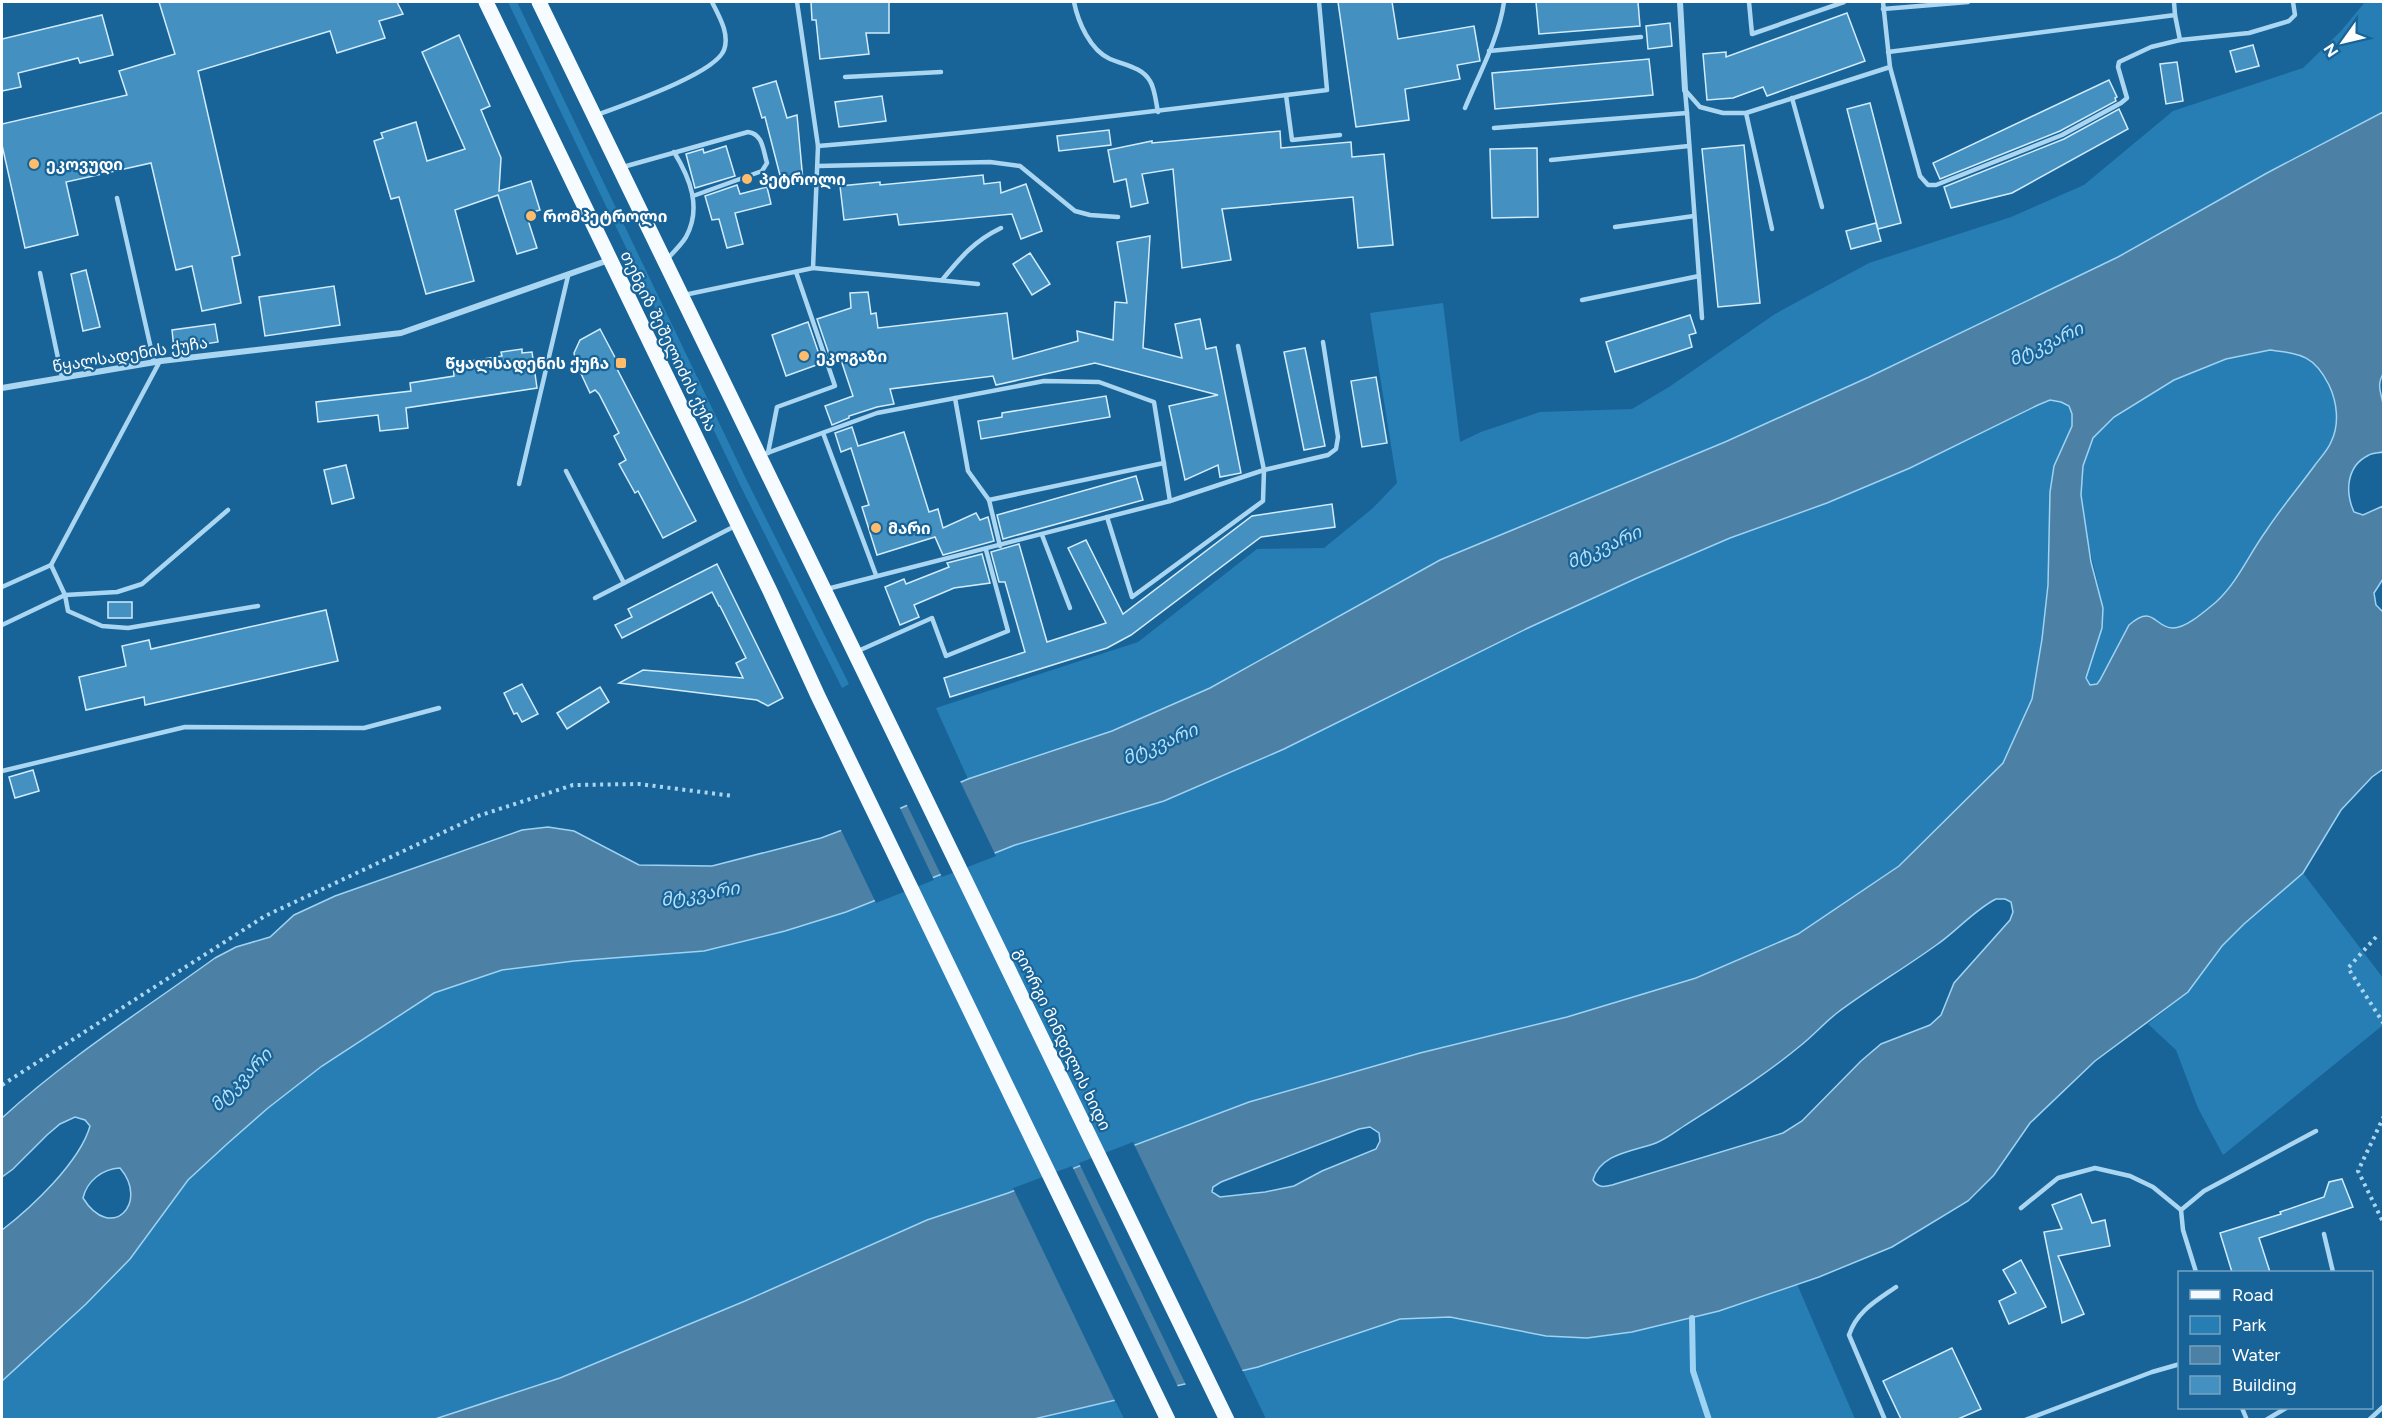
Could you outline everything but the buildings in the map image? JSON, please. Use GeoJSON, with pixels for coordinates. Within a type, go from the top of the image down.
{"type":"FeatureCollection","features":[{"type":"Feature","properties":{"kind":"main road","name":"თენგიზ შეშელიძის ქუჩა"},"geometry":{"type":"LineString","coordinates":[[486,2],[818,696],[1168,1419]]}},
{"type":"Feature","properties":{"kind":"main road","name":"თენგიზ შეშელიძის ქუჩა"},"geometry":{"type":"LineString","coordinates":[[539,2],[665,262],[764,454],[824,590],[865,674]]}},
{"type":"Feature","properties":{"kind":"main road","name":"გიორგი მინდელის ხიდი"},"geometry":{"type":"LineString","coordinates":[[865,674],[1227,1419]]}},
{"type":"Feature","properties":{"kind":"street"},"geometry":{"type":"LineString","coordinates":[[1680,2],[1685,90]]}},
{"type":"Feature","properties":{"kind":"street","name":"წყალსადენის ქუჩა"},"geometry":{"type":"LineString","coordinates":[[2,388],[157,361],[401,333],[610,260]]}},
{"type":"Feature","properties":{"kind":"lane"},"geometry":{"type":"LineString","coordinates":[[595,117],[700,72],[717,60],[724,51],[726,37],[712,2]]}},
{"type":"Feature","properties":{"kind":"lane"},"geometry":{"type":"LineString","coordinates":[[797,2],[818,146],[813,268]]}},
{"type":"Feature","properties":{"kind":"lane"},"geometry":{"type":"LineString","coordinates":[[1074,2],[1091,42],[1099,51],[1108,58],[1146,75],[1152,83],[1158,112]]}},
{"type":"Feature","properties":{"kind":"lane"},"geometry":{"type":"LineString","coordinates":[[818,146],[953,135],[1327,90],[1319,2]]}},
{"type":"Feature","properties":{"kind":"lane"},"geometry":{"type":"LineString","coordinates":[[1464,108],[1489,51],[1503,12],[1504,2]]}},
{"type":"Feature","properties":{"kind":"lane"},"geometry":{"type":"LineString","coordinates":[[1749,2],[1752,34],[1844,2]]}},
{"type":"Feature","properties":{"kind":"lane"},"geometry":{"type":"LineString","coordinates":[[1882,2],[1890,67],[1920,176],[1929,185],[1936,185],[2062,135],[2121,103],[2127,98],[2118,67],[2119,62],[2151,47],[2180,40],[2249,33],[2289,21],[2295,15],[2293,2]]}},
{"type":"Feature","properties":{"kind":"lane"},"geometry":{"type":"LineString","coordinates":[[1883,9],[1968,2]]}},
{"type":"Feature","properties":{"kind":"lane"},"geometry":{"type":"LineString","coordinates":[[2175,2],[2180,40]]}},
{"type":"Feature","properties":{"kind":"lane"},"geometry":{"type":"LineString","coordinates":[[1888,52],[2175,15]]}},
{"type":"Feature","properties":{"kind":"lane"},"geometry":{"type":"LineString","coordinates":[[1489,51],[1641,37]]}},
{"type":"Feature","properties":{"kind":"lane"},"geometry":{"type":"LineString","coordinates":[[1685,90],[1700,107],[1723,113],[1746,113],[1890,67]]}},
{"type":"Feature","properties":{"kind":"lane"},"geometry":{"type":"LineString","coordinates":[[845,78],[941,72]]}},
{"type":"Feature","properties":{"kind":"lane"},"geometry":{"type":"LineString","coordinates":[[1685,90],[1702,318]]}},
{"type":"Feature","properties":{"kind":"lane"},"geometry":{"type":"LineString","coordinates":[[1286,95],[1292,140],[1340,135]]}},
{"type":"Feature","properties":{"kind":"lane"},"geometry":{"type":"LineString","coordinates":[[1792,99],[1822,207]]}},
{"type":"Feature","properties":{"kind":"lane"},"geometry":{"type":"LineString","coordinates":[[1494,128],[1687,113]]}},
{"type":"Feature","properties":{"kind":"lane"},"geometry":{"type":"LineString","coordinates":[[1746,113],[1772,229]]}},
{"type":"Feature","properties":{"kind":"lane"},"geometry":{"type":"LineString","coordinates":[[620,168],[748,132],[757,134],[767,163],[762,171],[693,196]]}},
{"type":"Feature","properties":{"kind":"lane"},"geometry":{"type":"LineString","coordinates":[[1551,160],[1689,147]]}},
{"type":"Feature","properties":{"kind":"lane"},"geometry":{"type":"LineString","coordinates":[[665,262],[685,238],[694,214],[693,196],[687,174],[674,152]]}},
{"type":"Feature","properties":{"kind":"lane"},"geometry":{"type":"LineString","coordinates":[[818,166],[990,162],[1020,165],[1075,211],[1090,215],[1118,217]]}},
{"type":"Feature","properties":{"kind":"lane"},"geometry":{"type":"LineString","coordinates":[[2,587],[51,565],[157,361],[117,198]]}},
{"type":"Feature","properties":{"kind":"lane"},"geometry":{"type":"LineString","coordinates":[[1615,227],[1694,216]]}},
{"type":"Feature","properties":{"kind":"lane"},"geometry":{"type":"LineString","coordinates":[[942,280],[981,237],[1001,228]]}},
{"type":"Feature","properties":{"kind":"lane"},"geometry":{"type":"LineString","coordinates":[[682,296],[813,268],[978,284]]}},
{"type":"Feature","properties":{"kind":"lane"},"geometry":{"type":"LineString","coordinates":[[764,454],[777,407],[835,386],[796,272]]}},
{"type":"Feature","properties":{"kind":"lane"},"geometry":{"type":"LineString","coordinates":[[40,273],[62,377]]}},
{"type":"Feature","properties":{"kind":"lane"},"geometry":{"type":"LineString","coordinates":[[519,484],[568,276]]}},
{"type":"Feature","properties":{"kind":"lane"},"geometry":{"type":"LineString","coordinates":[[1582,300],[1699,276]]}},
{"type":"Feature","properties":{"kind":"lane"},"geometry":{"type":"LineString","coordinates":[[824,590],[1170,501],[1264,470],[1328,455],[1336,449],[1338,438],[1323,342]]}},
{"type":"Feature","properties":{"kind":"lane"},"geometry":{"type":"LineString","coordinates":[[1107,517],[1132,597],[1263,501],[1264,470],[1238,346]]}},
{"type":"Feature","properties":{"kind":"lane"},"geometry":{"type":"LineString","coordinates":[[764,454],[877,413],[1044,381],[1099,382],[1154,402],[1170,501]]}},
{"type":"Feature","properties":{"kind":"lane"},"geometry":{"type":"LineString","coordinates":[[955,399],[968,471],[989,500],[1000,546]]}},
{"type":"Feature","properties":{"kind":"lane"},"geometry":{"type":"LineString","coordinates":[[823,433],[876,575]]}},
{"type":"Feature","properties":{"kind":"lane"},"geometry":{"type":"LineString","coordinates":[[989,500],[1164,463]]}},
{"type":"Feature","properties":{"kind":"lane"},"geometry":{"type":"LineString","coordinates":[[566,471],[624,583]]}},
{"type":"Feature","properties":{"kind":"lane"},"geometry":{"type":"LineString","coordinates":[[2,625],[65,595],[117,592],[142,584],[228,510]]}},
{"type":"Feature","properties":{"kind":"lane"},"geometry":{"type":"LineString","coordinates":[[595,598],[737,525]]}},
{"type":"Feature","properties":{"kind":"lane"},"geometry":{"type":"LineString","coordinates":[[1042,535],[1071,608]]}},
{"type":"Feature","properties":{"kind":"lane"},"geometry":{"type":"LineString","coordinates":[[855,652],[932,618],[945,656],[1008,631],[986,550]]}},
{"type":"Feature","properties":{"kind":"lane"},"geometry":{"type":"LineString","coordinates":[[51,565],[65,595],[68,611],[102,626],[128,628],[258,606]]}},
{"type":"Feature","properties":{"kind":"lane"},"geometry":{"type":"LineString","coordinates":[[2,771],[185,727],[364,728],[439,708]]}},
{"type":"Feature","properties":{"kind":"lane"},"geometry":{"type":"LineString","coordinates":[[2181,1210],[2204,1191],[2316,1131]]}},
{"type":"Feature","properties":{"kind":"lane"},"geometry":{"type":"LineString","coordinates":[[2020,1208],[2058,1178],[2095,1168],[2130,1176],[2153,1186],[2181,1210],[2183,1230],[2196,1271]]}},
{"type":"Feature","properties":{"kind":"lane"},"geometry":{"type":"LineString","coordinates":[[2324,1234],[2332,1271]]}},
{"type":"Feature","properties":{"kind":"lane"},"geometry":{"type":"LineString","coordinates":[[1885,1419],[1849,1335],[1853,1322],[1862,1310],[1896,1287]]}},
{"type":"Feature","properties":{"kind":"lane"},"geometry":{"type":"LineString","coordinates":[[2025,1419],[2178,1365]]}},
{"type":"Feature","properties":{"kind":"lane"},"geometry":{"type":"LineString","coordinates":[[2369,1419],[2384,1406]]}},
{"type":"Feature","properties":{"kind":"lane"},"geometry":{"type":"LineString","coordinates":[[2266,1419],[2283,1409]]}},
{"type":"Feature","properties":{"kind":"path"},"geometry":{"type":"LineString","coordinates":[[2,1085],[265,916],[478,816],[573,785],[639,783],[732,796]]}},
{"type":"Feature","properties":{"kind":"path"},"geometry":{"type":"LineString","coordinates":[[2376,937],[2348,968],[2384,1024]]}},
{"type":"Feature","properties":{"kind":"path"},"geometry":{"type":"LineString","coordinates":[[2384,1116],[2358,1171],[2384,1224]]}},
{"type":"Feature","properties":{"kind":"green space"},"geometry":{"type":"Polygon","coordinates":[[[508,2],[517,2],[748,483],[849,684],[842,688],[741,487],[508,2]]]}},
{"type":"Feature","properties":{"kind":"green space"},"geometry":{"type":"Polygon","coordinates":[[[2365,2],[2383,2],[2383,112],[2267,173],[2118,257],[1869,377],[1724,442],[1440,560],[1210,688],[1112,731],[968,779],[936,708],[1138,642],[1257,549],[1324,548],[1373,508],[1397,483],[1370,313],[1443,303],[1460,442],[1481,432],[1540,412],[1632,409],[1669,387],[1775,314],[1869,263],[2011,217],[2084,185],[2173,111],[2303,68],[2341,31],[2365,2]]]}},
{"type":"Feature","properties":{"kind":"green space"},"geometry":{"type":"Polygon","coordinates":[[[2271,350],[2306,358],[2318,367],[2323,375],[2336,406],[2336,428],[2330,445],[2272,522],[2231,586],[2216,602],[2196,618],[2178,627],[2161,625],[2148,617],[2137,619],[2129,625],[2100,680],[2097,684],[2090,685],[2086,678],[2099,589],[2085,528],[2081,495],[2083,466],[2093,438],[2114,417],[2174,380],[2226,359],[2271,350]]]}},
{"type":"Feature","properties":{"kind":"green space"},"geometry":{"type":"Polygon","coordinates":[[[2050,400],[2069,406],[2072,426],[2050,492],[2048,585],[2032,699],[2003,763],[1899,866],[1798,934],[1696,978],[1567,1017],[1420,1053],[1249,1102],[1008,1193],[927,1220],[745,1301],[560,1378],[435,1419],[2,1419],[2,1381],[86,1304],[130,1259],[188,1180],[268,1108],[322,1066],[434,993],[502,970],[574,961],[846,912],[1015,845],[1164,801],[1284,749],[1528,628],[1637,578],[1730,538],[1827,503],[1910,468],[2050,400]]]}},
{"type":"Feature","properties":{"kind":"green space"},"geometry":{"type":"Polygon","coordinates":[[[2303,873],[2383,978],[2383,1025],[2223,1155],[2198,1108],[2176,1050],[2148,1024],[2188,992],[2222,946],[2303,873]]]}},
{"type":"Feature","properties":{"kind":"green space"},"geometry":{"type":"Polygon","coordinates":[[[1797,1284],[1855,1419],[1266,1419],[1243,1371],[1400,1319],[1450,1317],[1498,1327],[1587,1338],[1632,1332],[1685,1320],[1797,1284]]]}},
{"type":"Feature","properties":{"kind":"green space"},"geometry":{"type":"Polygon","coordinates":[[[1115,1400],[1124,1419],[1034,1420],[1115,1400]]]}},
{"type":"Feature","properties":{"kind":"water","name":"მტკვარი"},"geometry":{"type":"Polygon","coordinates":[[[2383,112],[2384,372],[2380,385],[2384,409],[2383,452],[2370,454],[2356,466],[2350,480],[2349,496],[2354,512],[2363,515],[2383,506],[2383,579],[2374,593],[2376,605],[2383,612],[2383,769],[2372,777],[2341,810],[2303,873],[2222,946],[2188,992],[2095,1061],[2030,1123],[1994,1175],[1968,1201],[1892,1247],[1819,1277],[1719,1311],[1632,1332],[1587,1338],[1546,1336],[1450,1317],[1400,1319],[1258,1367],[1034,1419],[435,1419],[560,1378],[745,1301],[927,1220],[1008,1193],[1249,1102],[1420,1053],[1567,1017],[1696,978],[1798,934],[1899,866],[2003,763],[2032,699],[2042,639],[2048,585],[2050,492],[2054,466],[2072,426],[2069,406],[2061,402],[2050,400],[1910,468],[1827,503],[1730,538],[1637,578],[1528,628],[1284,749],[1164,801],[1015,845],[846,912],[785,931],[704,951],[574,961],[502,970],[434,993],[322,1066],[268,1108],[227,1144],[188,1180],[130,1259],[86,1304],[2,1381],[2,1230],[27,1210],[65,1169],[85,1140],[90,1126],[85,1120],[75,1117],[60,1124],[2,1177],[2,1118],[79,1055],[215,958],[236,947],[270,937],[294,915],[335,896],[522,830],[548,827],[574,831],[639,865],[712,866],[821,838],[901,808],[968,779],[1112,731],[1210,688],[1440,560],[1725,442],[1869,377],[2118,257],[2267,173],[2383,112]],[[2270,350],[2226,359],[2174,380],[2114,417],[2093,438],[2083,466],[2081,495],[2091,562],[2103,608],[2102,628],[2086,678],[2090,685],[2097,684],[2100,680],[2129,625],[2137,619],[2149,616],[2167,627],[2178,627],[2196,618],[2224,594],[2272,522],[2326,451],[2334,435],[2336,413],[2334,399],[2329,385],[2318,367],[2312,362],[2298,355],[2270,350]],[[1996,899],[1943,940],[1837,1013],[1805,1042],[1758,1078],[1663,1140],[1610,1159],[1597,1171],[1593,1180],[1601,1186],[1612,1185],[1783,1133],[1802,1121],[1881,1044],[1930,1025],[1941,1015],[1954,983],[2010,920],[2013,912],[2011,902],[1996,899]],[[1370,1127],[1359,1129],[1221,1182],[1213,1187],[1212,1192],[1220,1197],[1294,1186],[1322,1171],[1376,1149],[1380,1141],[1379,1133],[1370,1127]],[[120,1168],[96,1177],[88,1186],[83,1198],[94,1211],[105,1217],[115,1218],[129,1205],[131,1194],[128,1181],[120,1168]]]}},
{"type":"Feature","properties":{"kind":"pier"},"geometry":{"type":"Polygon","coordinates":[[[959,779],[996,856],[942,877],[906,803],[959,779]]]}},
{"type":"Feature","properties":{"kind":"pier"},"geometry":{"type":"Polygon","coordinates":[[[899,806],[934,880],[876,903],[840,828],[899,806]]]}},
{"type":"Feature","properties":{"kind":"pier"},"geometry":{"type":"Polygon","coordinates":[[[1133,1142],[1244,1374],[1187,1387],[1079,1163],[1133,1142]]]}},
{"type":"Feature","properties":{"kind":"pier"},"geometry":{"type":"Polygon","coordinates":[[[1072,1166],[1179,1389],[1116,1403],[1013,1188],[1072,1166]]]}},
{"type":"Feature","properties":{"kind":"waterway"},"geometry":{"type":"LineString","coordinates":[[1692,1318],[1693,1371],[1709,1420]]}},
{"type":"Feature","properties":{"kind":"place","name":"ეკოვუდი"},"geometry":{"type":"Point","coordinates":[34,164]}},
{"type":"Feature","properties":{"kind":"place","name":"პეტროლი"},"geometry":{"type":"Point","coordinates":[747,179]}},
{"type":"Feature","properties":{"kind":"place","name":"რომპეტროლი"},"geometry":{"type":"Point","coordinates":[531,216]}},
{"type":"Feature","properties":{"kind":"place","name":"ეკოგაზი"},"geometry":{"type":"Point","coordinates":[804,356]}},
{"type":"Feature","properties":{"kind":"place","name":"წყალსადენის ქუჩა"},"geometry":{"type":"Point","coordinates":[621,363]}},
{"type":"Feature","properties":{"kind":"place","name":"მარი"},"geometry":{"type":"Point","coordinates":[876,528]}}]}
